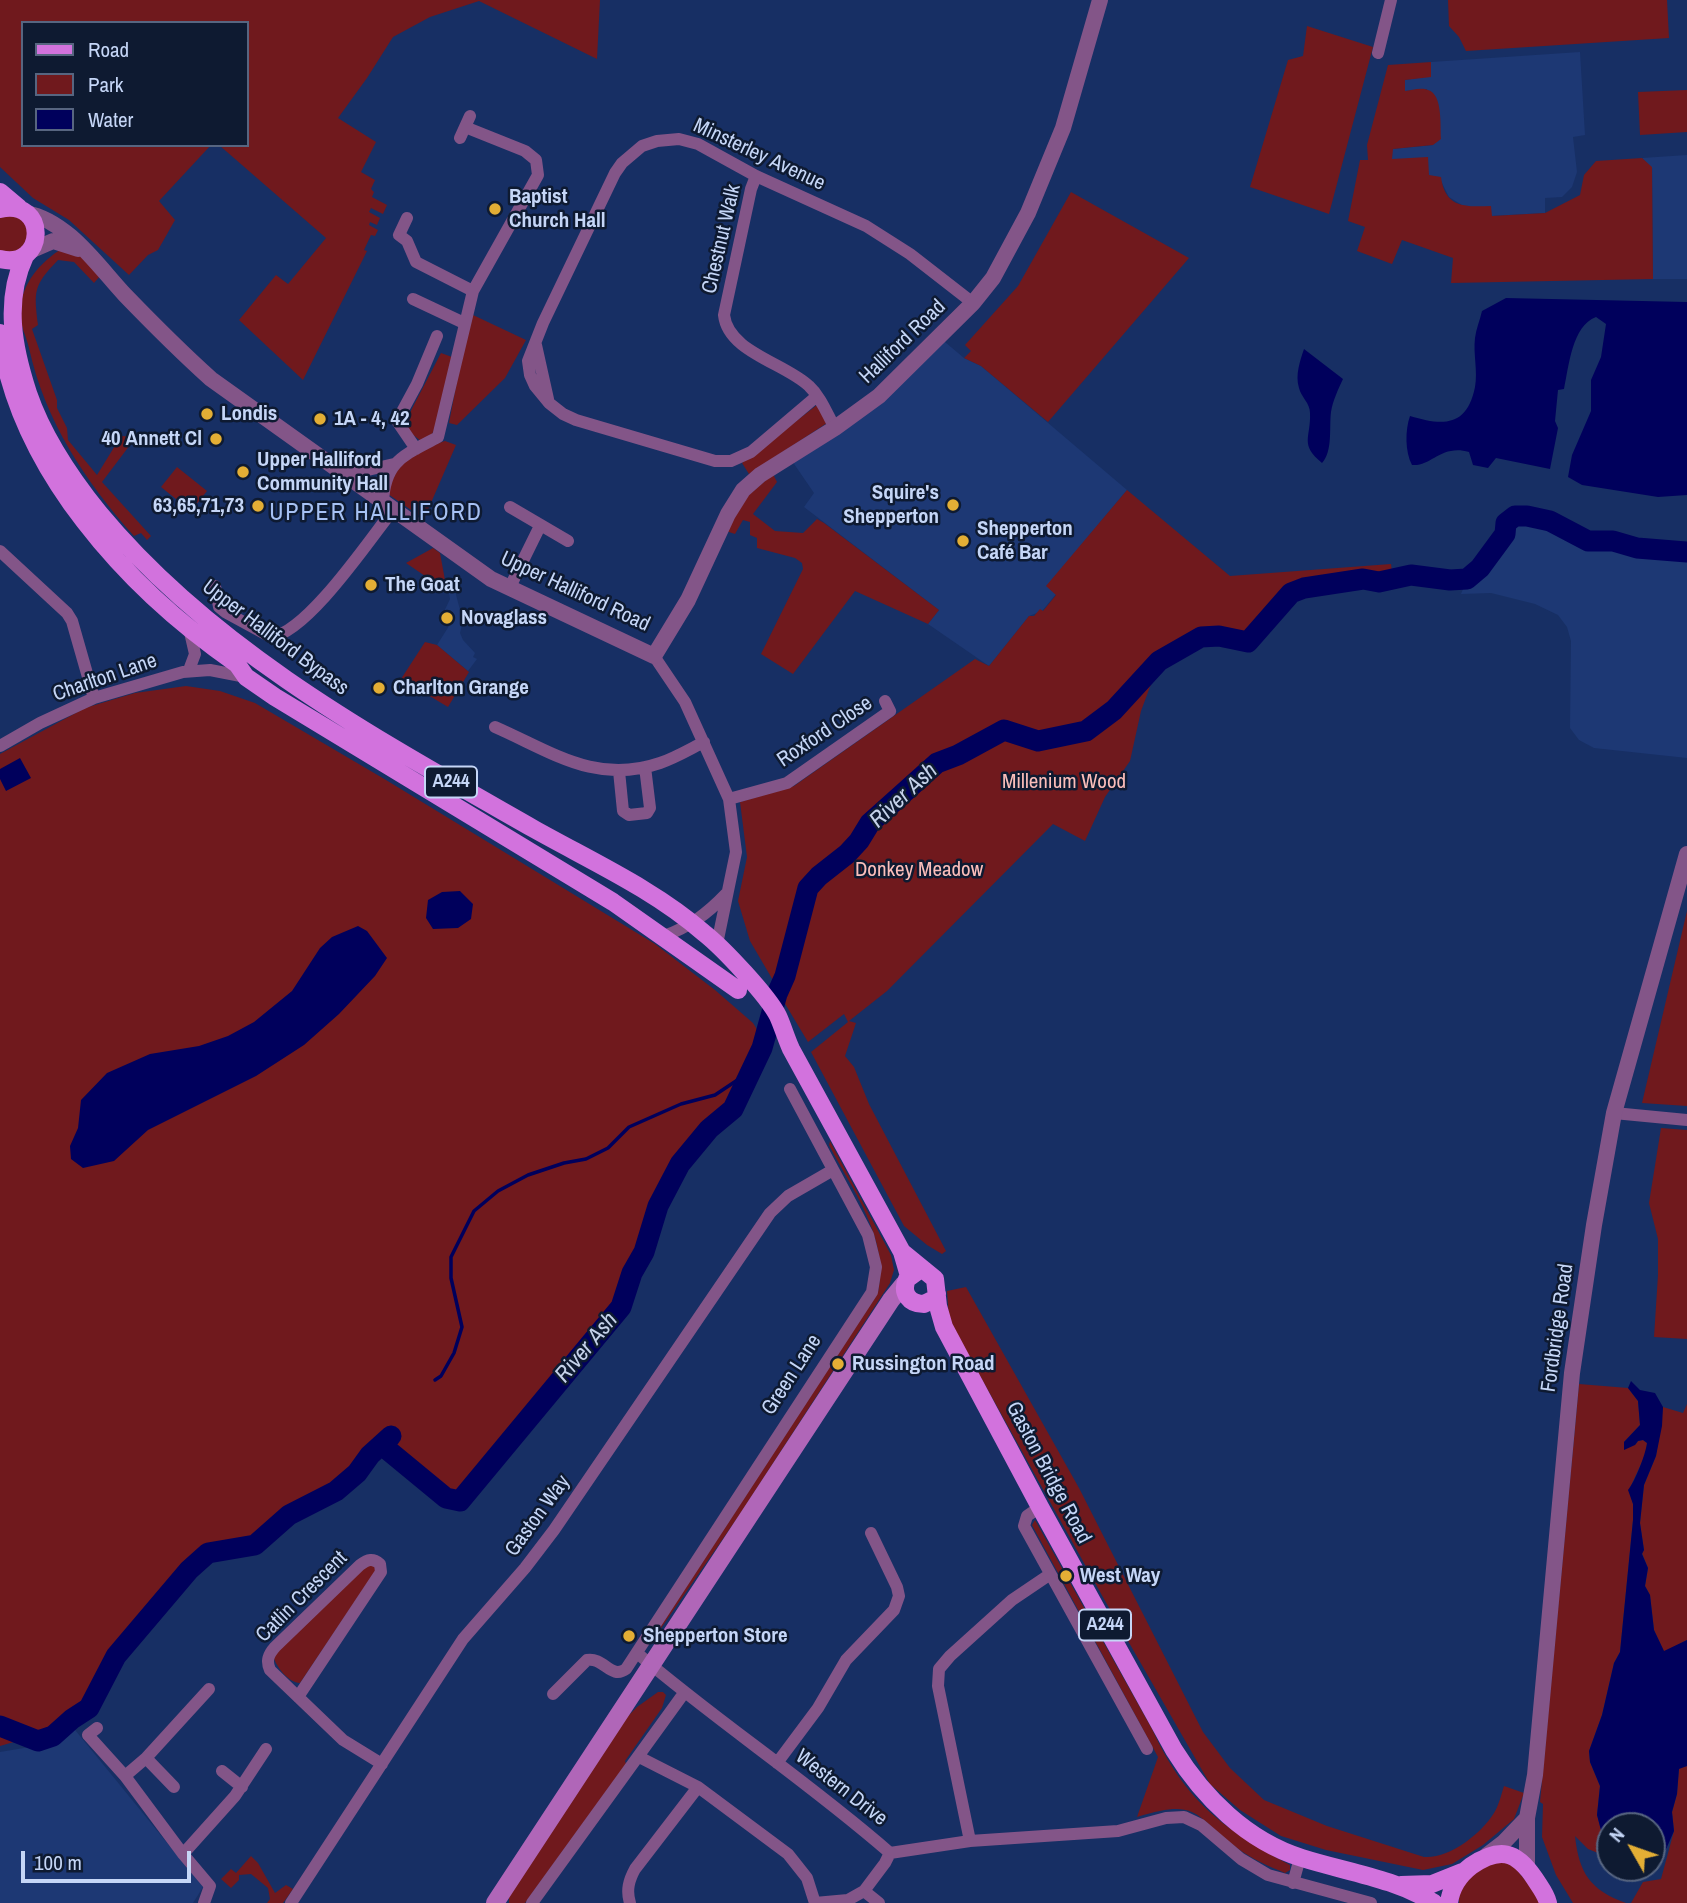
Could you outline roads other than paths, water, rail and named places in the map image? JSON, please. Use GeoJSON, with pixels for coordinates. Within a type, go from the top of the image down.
{"type":"FeatureCollection","features":[{"type":"Feature","properties":{"kind":"main road","name":"Upper Halliford Road"},"geometry":{"type":"LineString","coordinates":[[0,192],[23,210]]}},
{"type":"Feature","properties":{"kind":"main road"},"geometry":{"type":"LineString","coordinates":[[0,209],[10,207],[23,210]]}},
{"type":"Feature","properties":{"kind":"main road","name":"Upper Halliford Bypass"},"geometry":{"type":"LineString","coordinates":[[23,210],[36,227],[36,236],[12,293],[12,324],[24,382],[43,428],[68,472],[112,529],[141,561],[218,628],[336,712],[450,781],[655,897],[693,923],[717,944]]}},
{"type":"Feature","properties":{"kind":"main road"},"geometry":{"type":"LineString","coordinates":[[0,259],[18,259],[27,253]]}},
{"type":"Feature","properties":{"kind":"main road","name":"Upper Halliford Bypass"},"geometry":{"type":"LineString","coordinates":[[0,333],[5,364],[18,406],[52,478],[73,507],[152,596],[241,669],[246,677],[613,902],[738,990]]}},
{"type":"Feature","properties":{"kind":"main road"},"geometry":{"type":"LineString","coordinates":[[717,944],[714,956],[732,975],[738,990]]}},
{"type":"Feature","properties":{"kind":"main road","name":"A244"},"geometry":{"type":"LineString","coordinates":[[717,944],[786,1039],[913,1277]]}},
{"type":"Feature","properties":{"kind":"main road","name":"A244"},"geometry":{"type":"LineString","coordinates":[[738,990],[770,1014]]}},
{"type":"Feature","properties":{"kind":"main road"},"geometry":{"type":"LineString","coordinates":[[882,1315],[897,1306],[929,1302],[937,1294],[935,1279],[913,1277],[907,1297],[916,1303]]}},
{"type":"Feature","properties":{"kind":"main road","name":"Green Lane"},"geometry":{"type":"LineString","coordinates":[[495,1903],[882,1315],[913,1277]]}},
{"type":"Feature","properties":{"kind":"main road","name":"Gaston Bridge Road"},"geometry":{"type":"LineString","coordinates":[[937,1294],[944,1326],[1167,1738],[1195,1782],[1237,1823],[1275,1846],[1300,1858],[1398,1885],[1434,1903]]}},
{"type":"Feature","properties":{"kind":"main road","name":"Gaston Bridge Road"},"geometry":{"type":"LineString","coordinates":[[916,1303],[944,1326]]}},
{"type":"Feature","properties":{"kind":"main road"},"geometry":{"type":"LineString","coordinates":[[1487,1855],[1510,1855],[1527,1867],[1549,1902]]}},
{"type":"Feature","properties":{"kind":"main road","name":"Gaston Bridge Road"},"geometry":{"type":"LineString","coordinates":[[1398,1885],[1433,1884],[1462,1872],[1487,1855]]}},
{"type":"Feature","properties":{"kind":"main road"},"geometry":{"type":"LineString","coordinates":[[1449,1903],[1450,1893],[1462,1872]]}},
{"type":"Feature","properties":{"kind":"street","name":"Halliford Road"},"geometry":{"type":"LineString","coordinates":[[654,656],[688,600],[743,490],[760,475],[835,428],[879,396],[973,303],[993,278],[1010,250],[1037,193],[1069,112],[1100,0]]}},
{"type":"Feature","properties":{"kind":"street"},"geometry":{"type":"LineString","coordinates":[[1378,53],[1391,0]]}},
{"type":"Feature","properties":{"kind":"street"},"geometry":{"type":"LineString","coordinates":[[346,475],[394,464],[439,437],[473,291],[538,175],[536,160],[526,151],[465,127]]}},
{"type":"Feature","properties":{"kind":"street","name":"Minsterley Avenue"},"geometry":{"type":"LineString","coordinates":[[817,396],[751,452],[732,461],[715,461],[576,420],[549,403],[534,386],[528,361],[535,342],[615,173],[634,151],[657,141],[688,140],[756,176],[866,226],[910,254],[973,303]]}},
{"type":"Feature","properties":{"kind":"street","name":"Chestnut Walk"},"geometry":{"type":"LineString","coordinates":[[756,176],[724,314],[725,321],[733,337],[802,381],[817,396],[835,428]]}},
{"type":"Feature","properties":{"kind":"street","name":"Upper Halliford Road"},"geometry":{"type":"LineString","coordinates":[[23,210],[40,215],[87,252],[192,363],[251,409],[461,559],[509,589],[654,656]]}},
{"type":"Feature","properties":{"kind":"street"},"geometry":{"type":"LineString","coordinates":[[407,218],[399,235],[407,241],[416,262],[473,291]]}},
{"type":"Feature","properties":{"kind":"street"},"geometry":{"type":"LineString","coordinates":[[27,253],[52,241],[87,252]]}},
{"type":"Feature","properties":{"kind":"street"},"geometry":{"type":"LineString","coordinates":[[413,299],[464,323]]}},
{"type":"Feature","properties":{"kind":"street"},"geometry":{"type":"LineString","coordinates":[[416,449],[397,421],[417,384],[437,336]]}},
{"type":"Feature","properties":{"kind":"street"},"geometry":{"type":"LineString","coordinates":[[215,586],[219,607],[225,612],[271,637],[280,635],[306,616],[327,594],[388,506],[386,482],[394,464]]}},
{"type":"Feature","properties":{"kind":"street"},"geometry":{"type":"LineString","coordinates":[[510,507],[568,541]]}},
{"type":"Feature","properties":{"kind":"street"},"geometry":{"type":"LineString","coordinates":[[509,589],[540,526]]}},
{"type":"Feature","properties":{"kind":"street"},"geometry":{"type":"LineString","coordinates":[[0,551],[67,613],[72,621],[94,698]]}},
{"type":"Feature","properties":{"kind":"street","name":"Charlton Lane"},"geometry":{"type":"LineString","coordinates":[[189,627],[195,654],[189,670]]}},
{"type":"Feature","properties":{"kind":"street"},"geometry":{"type":"LineString","coordinates":[[210,670],[228,641],[218,628]]}},
{"type":"Feature","properties":{"kind":"street"},"geometry":{"type":"LineString","coordinates":[[654,656],[685,702],[729,799],[736,852],[717,944]]}},
{"type":"Feature","properties":{"kind":"street","name":"Charlton Lane"},"geometry":{"type":"LineString","coordinates":[[0,746],[40,723],[94,698],[189,670],[210,670],[246,677]]}},
{"type":"Feature","properties":{"kind":"street","name":"Roxford Close"},"geometry":{"type":"LineString","coordinates":[[729,799],[787,783],[890,711],[885,701]]}},
{"type":"Feature","properties":{"kind":"street"},"geometry":{"type":"LineString","coordinates":[[495,727],[581,765],[619,771],[662,763],[704,742]]}},
{"type":"Feature","properties":{"kind":"street"},"geometry":{"type":"LineString","coordinates":[[619,771],[623,811],[629,814],[647,813],[650,808],[645,767]]}},
{"type":"Feature","properties":{"kind":"street","name":"Fordbridge Road"},"geometry":{"type":"LineString","coordinates":[[1527,1867],[1527,1818],[1535,1775],[1572,1373],[1590,1249],[1614,1113],[1687,855]]}},
{"type":"Feature","properties":{"kind":"street"},"geometry":{"type":"LineString","coordinates":[[664,936],[693,923],[726,894]]}},
{"type":"Feature","properties":{"kind":"street","name":"Green Lane"},"geometry":{"type":"LineString","coordinates":[[637,1653],[872,1292],[877,1275],[871,1243],[790,1089]]}},
{"type":"Feature","properties":{"kind":"street"},"geometry":{"type":"LineString","coordinates":[[1614,1113],[1687,1121]]}},
{"type":"Feature","properties":{"kind":"street"},"geometry":{"type":"LineString","coordinates":[[815,1136],[834,1126]]}},
{"type":"Feature","properties":{"kind":"street","name":"Gaston Way"},"geometry":{"type":"LineString","coordinates":[[291,1903],[463,1639],[554,1530],[769,1213],[777,1203],[833,1170]]}},
{"type":"Feature","properties":{"kind":"street"},"geometry":{"type":"LineString","coordinates":[[1040,1507],[1027,1516],[1024,1526],[1147,1749]]}},
{"type":"Feature","properties":{"kind":"street"},"geometry":{"type":"LineString","coordinates":[[777,1763],[818,1708],[846,1660],[898,1603],[897,1587],[871,1533]]}},
{"type":"Feature","properties":{"kind":"street","name":"Catlin Crescent"},"geometry":{"type":"LineString","coordinates":[[298,1697],[381,1572],[380,1564],[376,1560],[367,1560],[360,1565],[267,1658],[270,1670],[298,1697],[343,1740],[382,1764]]}},
{"type":"Feature","properties":{"kind":"street"},"geometry":{"type":"LineString","coordinates":[[970,1841],[938,1686],[939,1669],[1012,1600],[1049,1575]]}},
{"type":"Feature","properties":{"kind":"street"},"geometry":{"type":"LineString","coordinates":[[553,1694],[587,1660],[598,1660],[611,1671],[620,1673],[637,1653],[652,1666]]}},
{"type":"Feature","properties":{"kind":"street","name":"Western Drive"},"geometry":{"type":"LineString","coordinates":[[652,1666],[890,1853],[970,1841],[1118,1831],[1184,1816],[1201,1825],[1254,1868],[1293,1883]]}},
{"type":"Feature","properties":{"kind":"street"},"geometry":{"type":"LineString","coordinates":[[125,1776],[146,1758],[209,1689]]}},
{"type":"Feature","properties":{"kind":"street"},"geometry":{"type":"LineString","coordinates":[[532,1903],[684,1693]]}},
{"type":"Feature","properties":{"kind":"street"},"geometry":{"type":"LineString","coordinates":[[97,1728],[88,1735],[125,1776],[210,1886],[204,1903]]}},
{"type":"Feature","properties":{"kind":"street"},"geometry":{"type":"LineString","coordinates":[[183,1854],[242,1787],[267,1749]]}},
{"type":"Feature","properties":{"kind":"street"},"geometry":{"type":"LineString","coordinates":[[639,1757],[698,1787],[788,1854],[807,1878],[816,1903],[848,1900],[864,1892],[890,1853]]}},
{"type":"Feature","properties":{"kind":"street"},"geometry":{"type":"LineString","coordinates":[[146,1758],[174,1787]]}},
{"type":"Feature","properties":{"kind":"street"},"geometry":{"type":"LineString","coordinates":[[222,1771],[242,1787]]}},
{"type":"Feature","properties":{"kind":"street"},"geometry":{"type":"LineString","coordinates":[[630,1903],[629,1880],[635,1869],[698,1787]]}},
{"type":"Feature","properties":{"kind":"street"},"geometry":{"type":"LineString","coordinates":[[1487,1855],[1527,1818]]}},
{"type":"Feature","properties":{"kind":"street"},"geometry":{"type":"LineString","coordinates":[[1300,1858],[1293,1883],[1371,1903]]}},
{"type":"Feature","properties":{"kind":"street"},"geometry":{"type":"LineString","coordinates":[[864,1892],[879,1903]]}},
{"type":"Feature","properties":{"kind":"water"},"geometry":{"type":"Polygon","coordinates":[[[1506,298],[1687,302],[1687,495],[1658,497],[1582,485],[1568,477],[1572,455],[1591,411],[1591,380],[1601,357],[1606,324],[1596,317],[1588,322],[1577,338],[1564,389],[1558,390],[1555,421],[1558,428],[1550,469],[1496,458],[1488,468],[1473,465],[1469,452],[1459,450],[1444,453],[1419,465],[1412,465],[1406,441],[1410,416],[1443,422],[1460,416],[1466,410],[1475,387],[1475,338],[1482,311],[1506,298]]]}},
{"type":"Feature","properties":{"kind":"water"},"geometry":{"type":"Polygon","coordinates":[[[1304,349],[1343,379],[1332,408],[1328,452],[1322,463],[1308,445],[1310,409],[1298,383],[1298,368],[1304,349]]]}},
{"type":"Feature","properties":{"kind":"water"},"geometry":{"type":"Polygon","coordinates":[[[20,758],[31,778],[6,791],[0,779],[0,769],[20,758]]]}},
{"type":"Feature","properties":{"kind":"water"},"geometry":{"type":"Polygon","coordinates":[[[460,891],[473,904],[471,919],[458,928],[433,929],[426,918],[428,900],[442,892],[460,891]]]}},
{"type":"Feature","properties":{"kind":"water"},"geometry":{"type":"Polygon","coordinates":[[[358,926],[367,931],[387,958],[375,976],[339,1014],[304,1045],[256,1076],[148,1130],[114,1161],[83,1168],[71,1159],[70,1146],[78,1128],[81,1100],[107,1073],[150,1054],[199,1046],[228,1036],[254,1022],[292,991],[320,948],[332,937],[358,926]]]}},
{"type":"Feature","properties":{"kind":"water"},"geometry":{"type":"Polygon","coordinates":[[[1631,1381],[1640,1390],[1655,1393],[1663,1407],[1656,1456],[1644,1485],[1640,1523],[1644,1550],[1642,1554],[1648,1568],[1645,1586],[1650,1595],[1654,1630],[1664,1651],[1687,1640],[1687,1766],[1679,1769],[1672,1812],[1674,1831],[1666,1849],[1666,1812],[1597,1812],[1600,1786],[1590,1762],[1589,1751],[1602,1715],[1614,1663],[1620,1652],[1633,1520],[1633,1504],[1628,1490],[1640,1467],[1647,1443],[1638,1441],[1624,1450],[1624,1442],[1640,1425],[1638,1401],[1628,1388],[1631,1381]]]}},
{"type":"Feature","properties":{"kind":"waterway","name":"River Ash"},"geometry":{"type":"LineString","coordinates":[[384,1443],[389,1451],[446,1498],[460,1501],[621,1307],[632,1273],[644,1252],[658,1206],[680,1164],[709,1129],[733,1109],[762,1048],[777,994],[785,976],[808,888],[847,854],[870,823],[937,763],[958,755],[1004,730],[1038,741],[1086,731],[1114,710],[1159,661],[1201,637],[1219,636],[1248,642],[1291,593],[1304,588],[1363,579],[1379,582],[1411,575],[1450,580],[1467,579],[1480,568],[1505,534],[1506,523],[1515,516],[1550,521],[1588,541],[1613,541],[1637,548],[1687,552]]}},
{"type":"Feature","properties":{"kind":"waterway"},"geometry":{"type":"LineString","coordinates":[[435,1380],[441,1376],[454,1353],[462,1327],[451,1278],[451,1257],[474,1211],[498,1191],[528,1175],[586,1159],[608,1148],[629,1127],[681,1104],[715,1095],[739,1079],[762,1048]]}},
{"type":"Feature","properties":{"kind":"waterway","name":"River Ash"},"geometry":{"type":"LineString","coordinates":[[0,1726],[38,1741],[53,1736],[89,1708],[116,1656],[189,1570],[208,1553],[255,1545],[289,1515],[336,1491],[357,1473],[370,1455],[391,1436]]}},
{"type":"Feature","properties":{"kind":"place","name":"Baptist Church Hall"},"geometry":{"type":"Point","coordinates":[495,209]}},
{"type":"Feature","properties":{"kind":"place","name":"Londis"},"geometry":{"type":"Point","coordinates":[207,414]}},
{"type":"Feature","properties":{"kind":"place","name":"1A - 4, 42"},"geometry":{"type":"Point","coordinates":[320,419]}},
{"type":"Feature","properties":{"kind":"place","name":"40 Annett Cl"},"geometry":{"type":"Point","coordinates":[216,439]}},
{"type":"Feature","properties":{"kind":"place","name":"Upper Halliford Community Hall"},"geometry":{"type":"Point","coordinates":[243,472]}},
{"type":"Feature","properties":{"kind":"place","name":"Squire's Shepperton"},"geometry":{"type":"Point","coordinates":[953,505]}},
{"type":"Feature","properties":{"kind":"place","name":"63,65,71,73"},"geometry":{"type":"Point","coordinates":[258,506]}},
{"type":"Feature","properties":{"kind":"place","name":"Shepperton Café Bar"},"geometry":{"type":"Point","coordinates":[963,541]}},
{"type":"Feature","properties":{"kind":"place","name":"The Goat"},"geometry":{"type":"Point","coordinates":[371,585]}},
{"type":"Feature","properties":{"kind":"place","name":"Novaglass"},"geometry":{"type":"Point","coordinates":[447,618]}},
{"type":"Feature","properties":{"kind":"place","name":"Charlton Grange"},"geometry":{"type":"Point","coordinates":[379,688]}},
{"type":"Feature","properties":{"kind":"place","name":"Russington Road"},"geometry":{"type":"Point","coordinates":[838,1364]}},
{"type":"Feature","properties":{"kind":"place","name":"West Way"},"geometry":{"type":"Point","coordinates":[1066,1576]}},
{"type":"Feature","properties":{"kind":"place","name":"Shepperton Store"},"geometry":{"type":"Point","coordinates":[629,1636]}},
{"type":"Feature","properties":{"kind":"district","name":"UPPER HALLIFORD"},"geometry":{"type":"Point","coordinates":[376,514]}},
{"type":"Feature","properties":{"kind":"park label","name":"Millenium Wood"},"geometry":{"type":"Point","coordinates":[1064,782]}},
{"type":"Feature","properties":{"kind":"park label","name":"Donkey Meadow"},"geometry":{"type":"Point","coordinates":[919,870]}}]}
